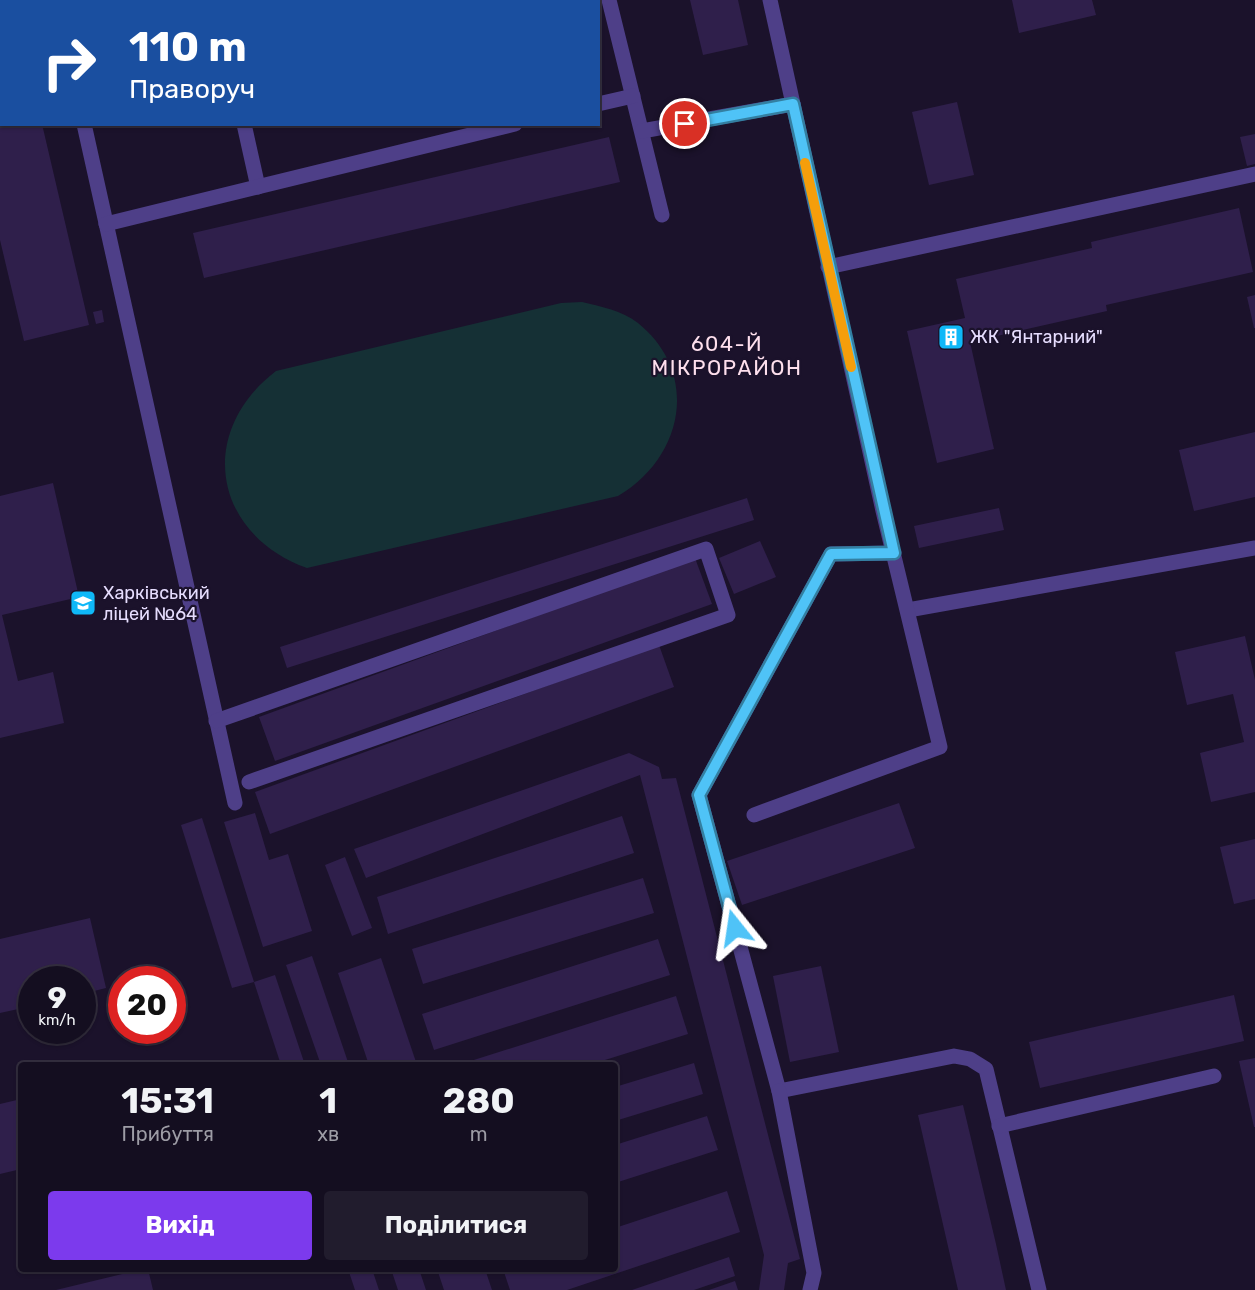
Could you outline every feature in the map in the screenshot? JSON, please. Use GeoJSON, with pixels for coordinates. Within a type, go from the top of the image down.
{"type":"FeatureCollection","features":[{"type":"Feature","properties":{"kind":"lane"},"geometry":{"type":"LineString","coordinates":[[609,0],[662,215]]}},
{"type":"Feature","properties":{"kind":"lane"},"geometry":{"type":"LineString","coordinates":[[754,815],[940,747],[828,267],[770,0]]}},
{"type":"Feature","properties":{"kind":"lane"},"geometry":{"type":"LineString","coordinates":[[600,104],[633,96]]}},
{"type":"Feature","properties":{"kind":"lane"},"geometry":{"type":"LineString","coordinates":[[642,131],[793,104]]}},
{"type":"Feature","properties":{"kind":"lane"},"geometry":{"type":"LineString","coordinates":[[84,126],[235,803]]}},
{"type":"Feature","properties":{"kind":"lane"},"geometry":{"type":"LineString","coordinates":[[244,126],[258,187]]}},
{"type":"Feature","properties":{"kind":"lane"},"geometry":{"type":"LineString","coordinates":[[106,224],[507,126]]}},
{"type":"Feature","properties":{"kind":"lane"},"geometry":{"type":"LineString","coordinates":[[828,267],[1255,174]]}},
{"type":"Feature","properties":{"kind":"lane"},"geometry":{"type":"LineString","coordinates":[[909,610],[1255,548]]}},
{"type":"Feature","properties":{"kind":"lane"},"geometry":{"type":"LineString","coordinates":[[216,721],[706,549],[728,615],[249,783]]}},
{"type":"Feature","properties":{"kind":"lane"},"geometry":{"type":"LineString","coordinates":[[810,1290],[814,1273],[779,1092],[699,795],[831,554],[894,553]]}},
{"type":"Feature","properties":{"kind":"lane"},"geometry":{"type":"LineString","coordinates":[[779,1092],[954,1056],[970,1059],[986,1069],[1039,1290]]}},
{"type":"Feature","properties":{"kind":"lane"},"geometry":{"type":"LineString","coordinates":[[999,1125],[1214,1076]]}},
{"type":"Feature","properties":{"kind":"green space"},"geometry":{"type":"Polygon","coordinates":[[[582,302],[618,312],[638,323],[658,344],[671,366],[676,390],[676,414],[670,438],[657,460],[640,480],[618,496],[307,568],[275,552],[251,531],[235,507],[226,480],[226,451],[234,423],[251,396],[276,371],[561,303],[582,302]]]}},
{"type":"Feature","properties":{"kind":"building"},"geometry":{"type":"Polygon","coordinates":[[[690,0],[738,0],[748,45],[703,55],[690,0]]]}},
{"type":"Feature","properties":{"kind":"building"},"geometry":{"type":"Polygon","coordinates":[[[1012,0],[1092,0],[1096,15],[1019,33],[1012,0]]]}},
{"type":"Feature","properties":{"kind":"building"},"geometry":{"type":"Polygon","coordinates":[[[957,102],[974,175],[929,185],[912,112],[957,102]]]}},
{"type":"Feature","properties":{"kind":"building"},"geometry":{"type":"Polygon","coordinates":[[[0,126],[42,126],[89,325],[24,341],[0,240],[0,126]]]}},
{"type":"Feature","properties":{"kind":"building"},"geometry":{"type":"Polygon","coordinates":[[[1255,134],[1255,164],[1247,166],[1240,137],[1255,134]]]}},
{"type":"Feature","properties":{"kind":"building"},"geometry":{"type":"Polygon","coordinates":[[[609,137],[620,182],[204,278],[193,233],[609,137]]]}},
{"type":"Feature","properties":{"kind":"building","name":"ЖК \"Янтарний\""},"geometry":{"type":"Polygon","coordinates":[[[1239,208],[1253,272],[1106,305],[1107,311],[970,342],[994,449],[937,463],[907,331],[965,318],[956,279],[1092,248],[1091,242],[1239,208]]]}},
{"type":"Feature","properties":{"kind":"building"},"geometry":{"type":"Polygon","coordinates":[[[1255,295],[1255,328],[1254,328],[1247,297],[1255,295]]]}},
{"type":"Feature","properties":{"kind":"building"},"geometry":{"type":"Polygon","coordinates":[[[102,310],[104,322],[96,324],[93,312],[102,310]]]}},
{"type":"Feature","properties":{"kind":"building"},"geometry":{"type":"Polygon","coordinates":[[[1255,432],[1255,497],[1194,511],[1179,450],[1255,432]]]}},
{"type":"Feature","properties":{"kind":"building"},"geometry":{"type":"Polygon","coordinates":[[[53,483],[79,597],[2,615],[18,681],[53,672],[64,723],[0,738],[0,496],[53,483]]]}},
{"type":"Feature","properties":{"kind":"building"},"geometry":{"type":"Polygon","coordinates":[[[747,498],[754,520],[287,668],[280,647],[747,498]]]}},
{"type":"Feature","properties":{"kind":"building"},"geometry":{"type":"Polygon","coordinates":[[[999,508],[1004,530],[919,548],[914,526],[999,508]]]}},
{"type":"Feature","properties":{"kind":"building"},"geometry":{"type":"Polygon","coordinates":[[[760,541],[776,577],[734,594],[719,558],[760,541]]]}},
{"type":"Feature","properties":{"kind":"building"},"geometry":{"type":"Polygon","coordinates":[[[695,558],[712,604],[275,761],[259,717],[695,558]]]}},
{"type":"Feature","properties":{"kind":"building"},"geometry":{"type":"Polygon","coordinates":[[[1245,636],[1255,680],[1255,792],[1211,802],[1200,753],[1244,742],[1233,694],[1187,705],[1175,652],[1245,636]]]}},
{"type":"Feature","properties":{"kind":"building"},"geometry":{"type":"Polygon","coordinates":[[[659,645],[674,687],[270,834],[255,792],[659,645]]]}},
{"type":"Feature","properties":{"kind":"building"},"geometry":{"type":"Polygon","coordinates":[[[629,753],[659,767],[662,779],[676,778],[800,1259],[788,1263],[784,1290],[759,1290],[764,1255],[640,775],[366,878],[354,849],[629,753]]]}},
{"type":"Feature","properties":{"kind":"building"},"geometry":{"type":"Polygon","coordinates":[[[899,803],[915,848],[742,905],[727,861],[899,803]]]}},
{"type":"Feature","properties":{"kind":"building"},"geometry":{"type":"Polygon","coordinates":[[[255,813],[269,860],[288,854],[312,931],[263,947],[224,822],[255,813]]]}},
{"type":"Feature","properties":{"kind":"building"},"geometry":{"type":"Polygon","coordinates":[[[622,816],[634,853],[388,934],[377,897],[622,816]]]}},
{"type":"Feature","properties":{"kind":"building"},"geometry":{"type":"Polygon","coordinates":[[[202,818],[254,982],[232,988],[181,825],[202,818]]]}},
{"type":"Feature","properties":{"kind":"building"},"geometry":{"type":"Polygon","coordinates":[[[1255,839],[1255,899],[1234,904],[1220,847],[1255,839]]]}},
{"type":"Feature","properties":{"kind":"building"},"geometry":{"type":"Polygon","coordinates":[[[345,857],[372,928],[352,936],[325,865],[345,857]]]}},
{"type":"Feature","properties":{"kind":"building"},"geometry":{"type":"Polygon","coordinates":[[[643,878],[654,913],[423,984],[412,949],[643,878]]]}},
{"type":"Feature","properties":{"kind":"building"},"geometry":{"type":"Polygon","coordinates":[[[90,918],[106,988],[96,990],[96,966],[18,966],[18,1009],[0,1013],[0,939],[90,918]]]}},
{"type":"Feature","properties":{"kind":"building"},"geometry":{"type":"Polygon","coordinates":[[[658,939],[670,975],[434,1050],[422,1014],[658,939]]]}},
{"type":"Feature","properties":{"kind":"building"},"geometry":{"type":"Polygon","coordinates":[[[312,956],[348,1062],[320,1062],[286,965],[312,956]]]}},
{"type":"Feature","properties":{"kind":"building"},"geometry":{"type":"Polygon","coordinates":[[[381,958],[416,1062],[368,1062],[338,973],[381,958]]]}},
{"type":"Feature","properties":{"kind":"building"},"geometry":{"type":"Polygon","coordinates":[[[821,966],[839,1052],[790,1062],[773,976],[821,966]]]}},
{"type":"Feature","properties":{"kind":"building"},"geometry":{"type":"Polygon","coordinates":[[[275,975],[304,1062],[280,1062],[254,982],[275,975]]]}},
{"type":"Feature","properties":{"kind":"building"},"geometry":{"type":"Polygon","coordinates":[[[1234,995],[1244,1041],[1040,1088],[1029,1042],[1234,995]]]}},
{"type":"Feature","properties":{"kind":"building"},"geometry":{"type":"Polygon","coordinates":[[[676,996],[688,1034],[599,1062],[467,1062],[676,996]]]}},
{"type":"Feature","properties":{"kind":"building"},"geometry":{"type":"Polygon","coordinates":[[[1255,1058],[1255,1127],[1254,1127],[1239,1061],[1255,1058]]]}},
{"type":"Feature","properties":{"kind":"building"},"geometry":{"type":"Polygon","coordinates":[[[694,1063],[703,1094],[618,1120],[618,1086],[694,1063]]]}},
{"type":"Feature","properties":{"kind":"building"},"geometry":{"type":"Polygon","coordinates":[[[18,1100],[18,1170],[0,1174],[0,1104],[18,1100]]]}},
{"type":"Feature","properties":{"kind":"building"},"geometry":{"type":"Polygon","coordinates":[[[963,1105],[1006,1290],[958,1290],[918,1115],[963,1105]]]}},
{"type":"Feature","properties":{"kind":"building"},"geometry":{"type":"Polygon","coordinates":[[[707,1116],[718,1150],[618,1182],[618,1144],[707,1116]]]}},
{"type":"Feature","properties":{"kind":"building"},"geometry":{"type":"Polygon","coordinates":[[[727,1191],[740,1232],[567,1290],[510,1290],[504,1272],[618,1272],[618,1227],[727,1191]]]}},
{"type":"Feature","properties":{"kind":"building"},"geometry":{"type":"Polygon","coordinates":[[[729,1257],[735,1276],[694,1290],[632,1290],[729,1257]]]}},
{"type":"Feature","properties":{"kind":"building"},"geometry":{"type":"Polygon","coordinates":[[[131,1272],[149,1272],[153,1290],[56,1290],[131,1272]]]}},
{"type":"Feature","properties":{"kind":"building"},"geometry":{"type":"Polygon","coordinates":[[[349,1272],[373,1272],[379,1290],[355,1290],[349,1272]]]}},
{"type":"Feature","properties":{"kind":"building"},"geometry":{"type":"Polygon","coordinates":[[[392,1272],[420,1272],[426,1290],[398,1290],[392,1272]]]}},
{"type":"Feature","properties":{"kind":"building"},"geometry":{"type":"Polygon","coordinates":[[[438,1272],[486,1272],[492,1290],[444,1290],[438,1272]]]}},
{"type":"Feature","properties":{"kind":"building"},"geometry":{"type":"Polygon","coordinates":[[[735,1281],[738,1290],[709,1290],[735,1281]]]}},
{"type":"Feature","properties":{"kind":"slow traffic"},"geometry":{"type":"LineString","coordinates":[[805,163],[851,367]]}},
{"type":"Feature","properties":{"kind":"place","name":"ЖК \"Янтарний\""},"geometry":{"type":"Point","coordinates":[951,337]}},
{"type":"Feature","properties":{"kind":"place","name":"Харківський ліцей №64"},"geometry":{"type":"Point","coordinates":[83,603]}},
{"type":"Feature","properties":{"kind":"district","name":"604-Й МІКРОРАЙОН"},"geometry":{"type":"Point","coordinates":[727,356]}},
{"type":"Feature","properties":{"kind":"route"},"geometry":{"type":"LineString","coordinates":[[685,124],[793,104],[894,553],[831,554],[699,795],[735,928]]}}]}
